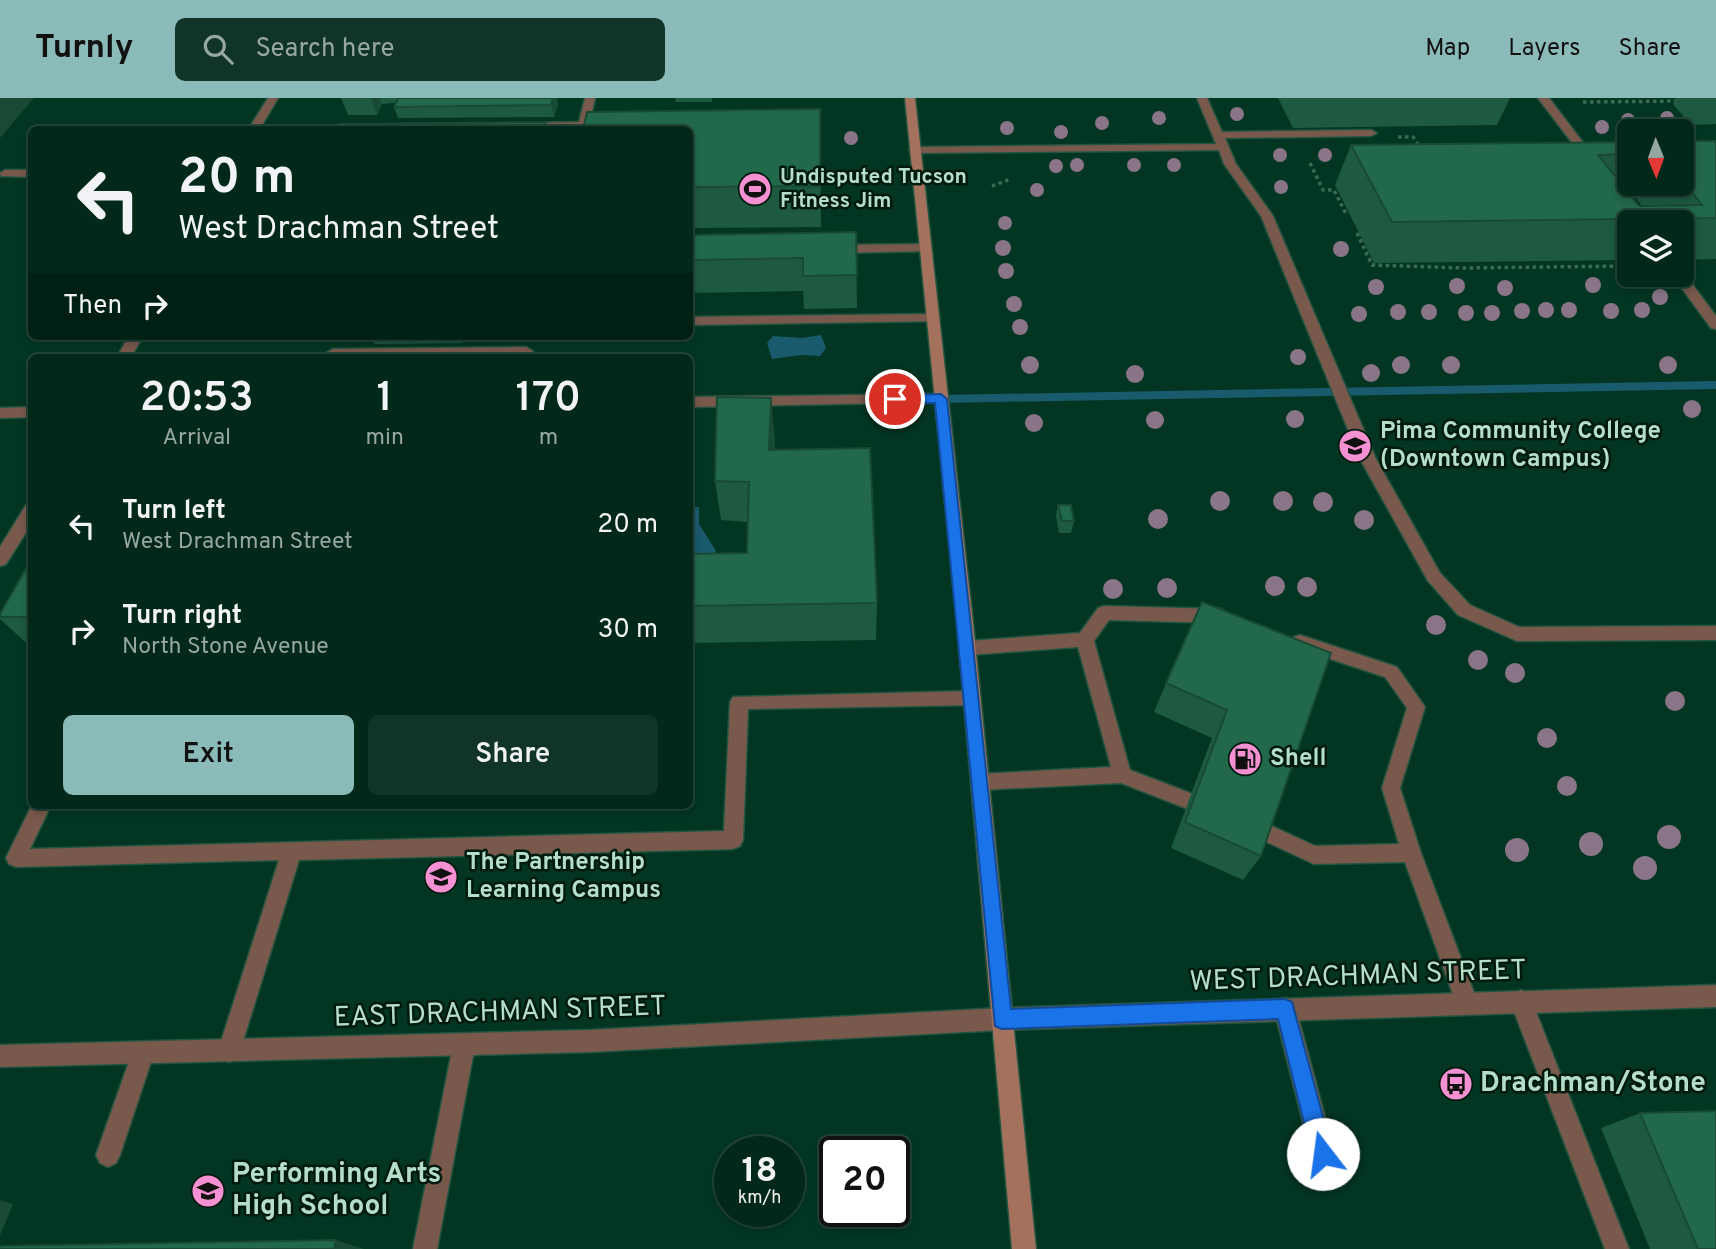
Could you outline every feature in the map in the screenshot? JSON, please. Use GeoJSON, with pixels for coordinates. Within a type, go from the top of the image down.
{"type":"FeatureCollection","features":[{"type":"Feature","properties":{"kind":"main road"},"geometry":{"type":"LineString","coordinates":[[910,98],[968,648],[1024,1249]]}},
{"type":"Feature","properties":{"kind":"street"},"geometry":{"type":"LineString","coordinates":[[257,126],[273,98]]}},
{"type":"Feature","properties":{"kind":"street"},"geometry":{"type":"LineString","coordinates":[[582,126],[590,98]]}},
{"type":"Feature","properties":{"kind":"street"},"geometry":{"type":"LineString","coordinates":[[1202,98],[1230,163],[1267,216],[1368,459],[1434,577],[1464,610],[1517,634],[1716,633]]}},
{"type":"Feature","properties":{"kind":"street"},"geometry":{"type":"LineString","coordinates":[[1545,100],[1598,170]]}},
{"type":"Feature","properties":{"kind":"street"},"geometry":{"type":"LineString","coordinates":[[915,150],[1220,141],[1371,133]]}},
{"type":"Feature","properties":{"kind":"street"},"geometry":{"type":"LineString","coordinates":[[5,174],[28,173]]}},
{"type":"Feature","properties":{"kind":"street"},"geometry":{"type":"LineString","coordinates":[[826,249],[926,248]]}},
{"type":"Feature","properties":{"kind":"street"},"geometry":{"type":"LineString","coordinates":[[1687,287],[1716,325]]}},
{"type":"Feature","properties":{"kind":"street"},"geometry":{"type":"LineString","coordinates":[[693,321],[933,318]]}},
{"type":"Feature","properties":{"kind":"street"},"geometry":{"type":"LineString","coordinates":[[333,353],[525,354]]}},
{"type":"Feature","properties":{"kind":"street"},"geometry":{"type":"LineString","coordinates":[[693,402],[941,399]]}},
{"type":"Feature","properties":{"kind":"street"},"geometry":{"type":"LineString","coordinates":[[0,413],[28,412]]}},
{"type":"Feature","properties":{"kind":"street"},"geometry":{"type":"LineString","coordinates":[[0,560],[28,515]]}},
{"type":"Feature","properties":{"kind":"street"},"geometry":{"type":"LineString","coordinates":[[968,648],[1085,640],[1104,614],[1216,614],[1241,622]]}},
{"type":"Feature","properties":{"kind":"street"},"geometry":{"type":"LineString","coordinates":[[1279,635],[1391,672],[1416,707],[1391,788],[1411,853],[1467,1003]]}},
{"type":"Feature","properties":{"kind":"street"},"geometry":{"type":"LineString","coordinates":[[1085,640],[1122,775]]}},
{"type":"Feature","properties":{"kind":"street"},"geometry":{"type":"LineString","coordinates":[[39,809],[16,858],[733,840],[739,702],[972,698]]}},
{"type":"Feature","properties":{"kind":"street"},"geometry":{"type":"LineString","coordinates":[[980,782],[1122,775],[1188,801]]}},
{"type":"Feature","properties":{"kind":"street"},"geometry":{"type":"LineString","coordinates":[[1261,830],[1314,855],[1411,853]]}},
{"type":"Feature","properties":{"kind":"street"},"geometry":{"type":"LineString","coordinates":[[229,1051],[292,851]]}},
{"type":"Feature","properties":{"kind":"street","name":"WEST DRACHMAN STREET"},"geometry":{"type":"LineString","coordinates":[[1002,1019],[1716,996]]}},
{"type":"Feature","properties":{"kind":"street"},"geometry":{"type":"LineString","coordinates":[[1521,1001],[1617,1249]]}},
{"type":"Feature","properties":{"kind":"street"},"geometry":{"type":"LineString","coordinates":[[1285,1009],[1329,1177]]}},
{"type":"Feature","properties":{"kind":"street","name":"EAST DRACHMAN STREET"},"geometry":{"type":"LineString","coordinates":[[0,1056],[464,1045],[1002,1019]]}},
{"type":"Feature","properties":{"kind":"street"},"geometry":{"type":"LineString","coordinates":[[425,1249],[464,1045]]}},
{"type":"Feature","properties":{"kind":"street"},"geometry":{"type":"LineString","coordinates":[[108,1155],[143,1053]]}},
{"type":"Feature","properties":{"kind":"path"},"geometry":{"type":"LineString","coordinates":[[1545,100],[1679,101],[1677,98]]}},
{"type":"Feature","properties":{"kind":"path"},"geometry":{"type":"LineString","coordinates":[[1299,163],[1323,163]]}},
{"type":"Feature","properties":{"kind":"path"},"geometry":{"type":"LineString","coordinates":[[1310,163],[1323,190],[1334,190],[1346,214]]}},
{"type":"Feature","properties":{"kind":"path"},"geometry":{"type":"LineString","coordinates":[[1357,233],[1372,265],[1463,268],[1617,266]]}},
{"type":"Feature","properties":{"kind":"water"},"geometry":{"type":"Polygon","coordinates":[[[821,335],[826,348],[820,356],[801,355],[772,359],[767,343],[773,336],[802,338],[821,335]]]}},
{"type":"Feature","properties":{"kind":"water"},"geometry":{"type":"Polygon","coordinates":[[[693,507],[699,507],[699,524],[716,551],[698,569],[693,569],[693,507]]]}},
{"type":"Feature","properties":{"kind":"building"},"geometry":{"type":"Polygon","coordinates":[[[398,98],[553,98],[551,105],[394,107],[398,98]]]}},
{"type":"Feature","properties":{"kind":"building"},"geometry":{"type":"Polygon","coordinates":[[[820,109],[820,186],[693,187],[693,126],[584,126],[587,112],[820,109]]]}},
{"type":"Feature","properties":{"kind":"building"},"geometry":{"type":"Polygon","coordinates":[[[546,122],[545,126],[338,126],[546,122]]]}},
{"type":"Feature","properties":{"kind":"building"},"geometry":{"type":"Polygon","coordinates":[[[1694,141],[1716,141],[1716,218],[1694,218],[1694,210],[1617,210],[1617,219],[1392,222],[1351,145],[1617,142],[1617,154],[1598,155],[1617,179],[1617,196],[1631,196],[1639,206],[1702,205],[1694,195],[1694,141]]]}},
{"type":"Feature","properties":{"kind":"building"},"geometry":{"type":"Polygon","coordinates":[[[856,232],[857,275],[803,276],[803,258],[693,260],[693,235],[856,232]]]}},
{"type":"Feature","properties":{"kind":"building"},"geometry":{"type":"Polygon","coordinates":[[[717,397],[771,398],[769,450],[870,448],[877,603],[693,606],[693,554],[747,553],[749,482],[715,481],[717,397]]]}},
{"type":"Feature","properties":{"kind":"building"},"geometry":{"type":"Polygon","coordinates":[[[1058,505],[1071,505],[1074,521],[1062,521],[1058,505]]]}},
{"type":"Feature","properties":{"kind":"building"},"geometry":{"type":"Polygon","coordinates":[[[28,565],[28,617],[0,617],[28,565]]]}},
{"type":"Feature","properties":{"kind":"building","name":"Shell"},"geometry":{"type":"Polygon","coordinates":[[[1202,602],[1331,653],[1261,856],[1185,822],[1227,710],[1166,683],[1202,602]]]}},
{"type":"Feature","properties":{"kind":"building"},"geometry":{"type":"Polygon","coordinates":[[[1716,1111],[1716,1249],[1698,1249],[1640,1113],[1716,1111]]]}},
{"type":"Feature","properties":{"kind":"building"},"geometry":{"type":"Polygon","coordinates":[[[336,1240],[334,1249],[0,1249],[0,1246],[336,1240]]]}},
{"type":"Feature","properties":{"kind":"waterway"},"geometry":{"type":"LineString","coordinates":[[941,399],[1716,385]]}},
{"type":"Feature","properties":{"kind":"place","name":"Undisputed Tucson Fitness Jim"},"geometry":{"type":"Point","coordinates":[755,189]}},
{"type":"Feature","properties":{"kind":"place","name":"Pima Community College (Downtown Campus)"},"geometry":{"type":"Point","coordinates":[1355,446]}},
{"type":"Feature","properties":{"kind":"place","name":"Shell"},"geometry":{"type":"Point","coordinates":[1245,759]}},
{"type":"Feature","properties":{"kind":"place","name":"The Partnership Learning Campus"},"geometry":{"type":"Point","coordinates":[441,877]}},
{"type":"Feature","properties":{"kind":"place","name":"Drachman/Stone"},"geometry":{"type":"Point","coordinates":[1456,1084]}},
{"type":"Feature","properties":{"kind":"place","name":"Performing Arts High School"},"geometry":{"type":"Point","coordinates":[208,1191]}},
{"type":"Feature","properties":{"kind":"route"},"geometry":{"type":"LineString","coordinates":[[895,399],[941,399],[1002,1019],[1285,1009],[1323,1154]]}}]}
